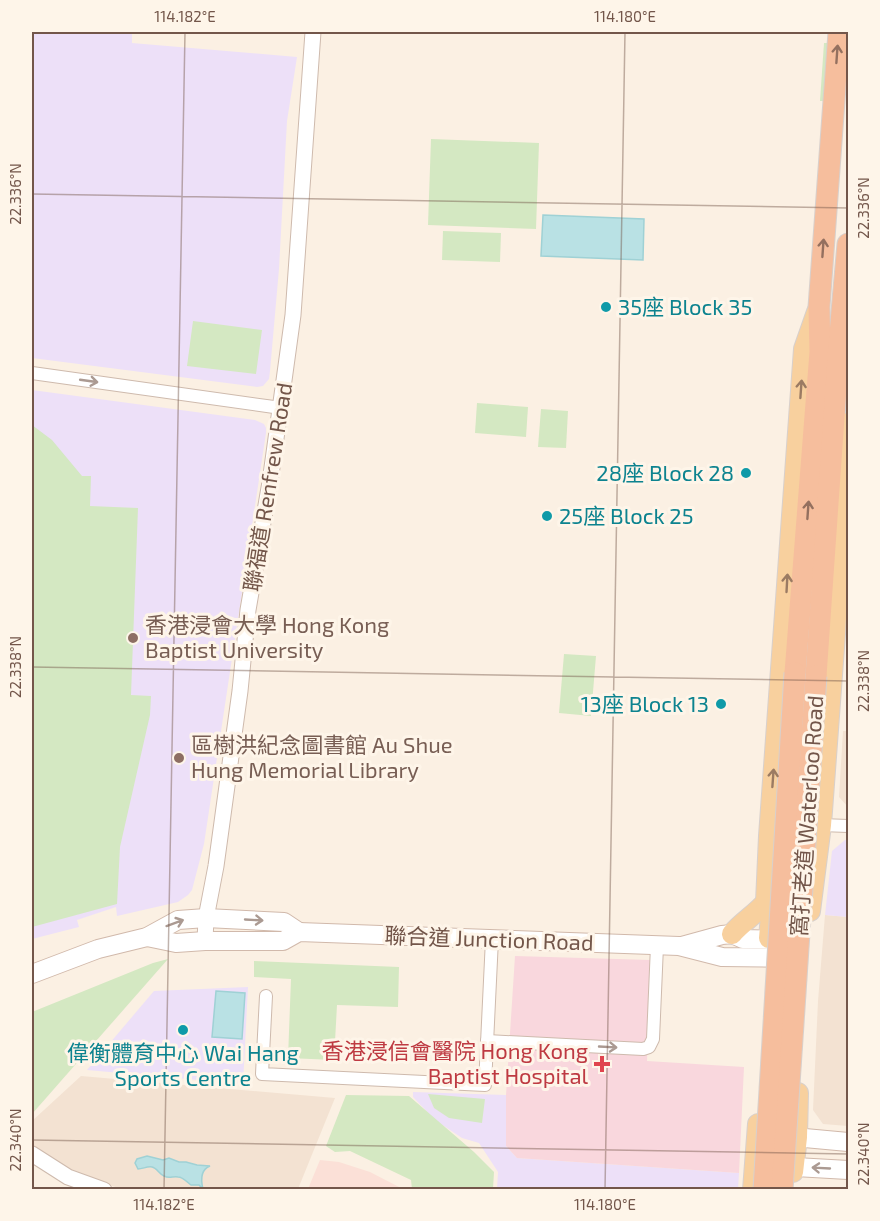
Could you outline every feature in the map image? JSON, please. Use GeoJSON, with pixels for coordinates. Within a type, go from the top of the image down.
{"type":"FeatureCollection","features":[{"type":"Feature","properties":{"kind":"highway","name":"窩打老道 Waterloo Road"},"geometry":{"type":"LineString","coordinates":[[782,1190],[820,352],[819,307],[839,32]]}},
{"type":"Feature","properties":{"kind":"highway","name":"窩打老道 Waterloo Road"},"geometry":{"type":"LineString","coordinates":[[764,1190],[806,674],[849,244]]}},
{"type":"Feature","properties":{"kind":"main road","name":"窩打老道 Waterloo Road"},"geometry":{"type":"LineString","coordinates":[[844,299],[849,321]]}},
{"type":"Feature","properties":{"kind":"main road","name":"窩打老道 Waterloo Road"},"geometry":{"type":"LineString","coordinates":[[753,1190],[771,915],[766,902],[769,836],[804,350],[819,307]]}},
{"type":"Feature","properties":{"kind":"main road","name":"窩打老道 Waterloo Road"},"geometry":{"type":"LineString","coordinates":[[792,1190],[806,950],[842,635],[849,423]]}},
{"type":"Feature","properties":{"kind":"main road"},"geometry":{"type":"LineString","coordinates":[[769,836],[786,853],[796,854],[819,834]]}},
{"type":"Feature","properties":{"kind":"main road"},"geometry":{"type":"LineString","coordinates":[[732,934],[766,902]]}},
{"type":"Feature","properties":{"kind":"main road","name":"聯合道 Junction Road"},"geometry":{"type":"LineString","coordinates":[[32,974],[98,949],[147,937],[178,920],[206,918],[284,922],[299,933]]}},
{"type":"Feature","properties":{"kind":"main road","name":"聯合道 Junction Road"},"geometry":{"type":"LineString","coordinates":[[147,937],[176,943],[205,940],[283,941],[299,933],[680,946],[732,934],[769,949]]}},
{"type":"Feature","properties":{"kind":"main road","name":"聯合道 Junction Road"},"geometry":{"type":"LineString","coordinates":[[680,946],[722,957],[769,949],[806,950]]}},
{"type":"Feature","properties":{"kind":"main road"},"geometry":{"type":"LineString","coordinates":[[757,1133],[849,1142]]}},
{"type":"Feature","properties":{"kind":"main road"},"geometry":{"type":"LineString","coordinates":[[754,1165],[849,1170]]}},
{"type":"Feature","properties":{"kind":"street","name":"聯福道 Renfrew Road"},"geometry":{"type":"LineString","coordinates":[[205,940],[206,918],[219,842],[249,610],[294,315],[313,32]]}},
{"type":"Feature","properties":{"kind":"street"},"geometry":{"type":"LineString","coordinates":[[32,373],[281,408]]}},
{"type":"Feature","properties":{"kind":"street"},"geometry":{"type":"LineString","coordinates":[[819,834],[849,826]]}},
{"type":"Feature","properties":{"kind":"street"},"geometry":{"type":"LineString","coordinates":[[266,996],[262,1074],[485,1085],[492,939]]}},
{"type":"Feature","properties":{"kind":"street"},"geometry":{"type":"LineString","coordinates":[[487,1041],[643,1049],[649,1047],[653,1039],[657,946]]}},
{"type":"Feature","properties":{"kind":"street"},"geometry":{"type":"LineString","coordinates":[[32,1154],[71,1183],[104,1190]]}},
{"type":"Feature","properties":{"kind":"shaded area"},"geometry":{"type":"Polygon","coordinates":[[[32,32],[132,32],[132,43],[297,57],[287,121],[279,269],[270,371],[269,379],[263,386],[32,358],[32,32]]]}},
{"type":"Feature","properties":{"kind":"shaded area","name":"香港浸會大學 Hong Kong Baptist University"},"geometry":{"type":"Polygon","coordinates":[[[32,390],[255,420],[264,424],[266,433],[204,844],[192,890],[178,902],[117,916],[116,907],[77,920],[79,927],[32,939],[32,390]]]}},
{"type":"Feature","properties":{"kind":"shaded area"},"geometry":{"type":"Polygon","coordinates":[[[843,731],[848,731],[848,807],[839,797],[843,731]]]}},
{"type":"Feature","properties":{"kind":"shaded area"},"geometry":{"type":"Polygon","coordinates":[[[848,840],[848,917],[825,915],[832,851],[848,840]]]}},
{"type":"Feature","properties":{"kind":"shaded area"},"geometry":{"type":"Polygon","coordinates":[[[825,915],[848,917],[848,1126],[823,1124],[813,1110],[825,915]]]}},
{"type":"Feature","properties":{"kind":"shaded area","name":"香港浸信會醫院 Hong Kong Baptist Hospital"},"geometry":{"type":"Polygon","coordinates":[[[515,956],[651,960],[647,1061],[744,1067],[739,1173],[517,1158],[506,1146],[506,1095],[515,956]]]}},
{"type":"Feature","properties":{"kind":"shaded area","name":"偉衡體育中心 Wai Hang Sports Centre"},"geometry":{"type":"Polygon","coordinates":[[[248,987],[243,1084],[87,1070],[154,991],[248,987]]]}},
{"type":"Feature","properties":{"kind":"shaded area"},"geometry":{"type":"Polygon","coordinates":[[[81,1076],[335,1098],[298,1189],[123,1189],[101,1183],[58,1164],[32,1147],[32,1121],[81,1076]]]}},
{"type":"Feature","properties":{"kind":"shaded area"},"geometry":{"type":"Polygon","coordinates":[[[413,1092],[506,1095],[506,1146],[517,1158],[739,1173],[738,1189],[497,1189],[498,1172],[479,1143],[462,1138],[435,1120],[413,1097],[413,1092]]]}},
{"type":"Feature","properties":{"kind":"shaded area"},"geometry":{"type":"Polygon","coordinates":[[[320,1160],[339,1162],[370,1172],[403,1189],[308,1189],[320,1160]]]}},
{"type":"Feature","properties":{"kind":"green space"},"geometry":{"type":"Polygon","coordinates":[[[824,43],[828,43],[824,101],[820,101],[824,43]]]}},
{"type":"Feature","properties":{"kind":"green space"},"geometry":{"type":"Polygon","coordinates":[[[431,139],[539,143],[536,229],[428,225],[431,139]]]}},
{"type":"Feature","properties":{"kind":"green space"},"geometry":{"type":"Polygon","coordinates":[[[443,231],[501,233],[500,262],[442,260],[443,231]]]}},
{"type":"Feature","properties":{"kind":"green space"},"geometry":{"type":"Polygon","coordinates":[[[193,321],[262,330],[256,374],[187,366],[193,321]]]}},
{"type":"Feature","properties":{"kind":"green space"},"geometry":{"type":"Polygon","coordinates":[[[477,403],[528,407],[526,437],[475,433],[477,403]]]}},
{"type":"Feature","properties":{"kind":"green space"},"geometry":{"type":"Polygon","coordinates":[[[541,409],[568,411],[566,448],[538,447],[541,409]]]}},
{"type":"Feature","properties":{"kind":"green space"},"geometry":{"type":"Polygon","coordinates":[[[32,425],[52,440],[82,476],[91,476],[90,506],[138,508],[131,695],[151,696],[150,715],[120,847],[117,904],[32,927],[32,425]]]}},
{"type":"Feature","properties":{"kind":"green space"},"geometry":{"type":"Polygon","coordinates":[[[564,654],[596,656],[591,716],[559,713],[564,654]]]}},
{"type":"Feature","properties":{"kind":"green space"},"geometry":{"type":"Polygon","coordinates":[[[168,959],[32,1114],[32,1012],[168,959]]]}},
{"type":"Feature","properties":{"kind":"green space"},"geometry":{"type":"Polygon","coordinates":[[[254,961],[399,967],[398,1007],[337,1005],[334,1060],[288,1058],[291,979],[254,977],[254,961]]]}},
{"type":"Feature","properties":{"kind":"green space"},"geometry":{"type":"Polygon","coordinates":[[[428,1094],[485,1099],[482,1123],[449,1118],[434,1108],[428,1094]]]}},
{"type":"Feature","properties":{"kind":"green space"},"geometry":{"type":"Polygon","coordinates":[[[346,1095],[409,1096],[494,1172],[493,1189],[412,1189],[411,1180],[350,1151],[335,1152],[326,1146],[346,1095]]]}},
{"type":"Feature","properties":{"kind":"water"},"geometry":{"type":"Polygon","coordinates":[[[543,215],[644,219],[643,260],[541,256],[543,215]]]}},
{"type":"Feature","properties":{"kind":"water"},"geometry":{"type":"Polygon","coordinates":[[[216,991],[245,993],[242,1039],[212,1037],[216,991]]]}},
{"type":"Feature","properties":{"kind":"water"},"geometry":{"type":"Polygon","coordinates":[[[147,1156],[210,1166],[203,1173],[203,1189],[199,1185],[191,1185],[180,1177],[166,1177],[152,1167],[138,1169],[135,1163],[137,1159],[147,1156]]]}},
{"type":"Feature","properties":{"kind":"place","name":"35座 Block 35"},"geometry":{"type":"Point","coordinates":[606,307]}},
{"type":"Feature","properties":{"kind":"place","name":"28座 Block 28"},"geometry":{"type":"Point","coordinates":[746,473]}},
{"type":"Feature","properties":{"kind":"place","name":"25座 Block 25"},"geometry":{"type":"Point","coordinates":[547,516]}},
{"type":"Feature","properties":{"kind":"place","name":"香港浸會大學 Hong Kong Baptist University"},"geometry":{"type":"Point","coordinates":[133,638]}},
{"type":"Feature","properties":{"kind":"place","name":"13座 Block 13"},"geometry":{"type":"Point","coordinates":[721,704]}},
{"type":"Feature","properties":{"kind":"place","name":"區樹洪紀念圖書館 Au Shue Hung Memorial Library"},"geometry":{"type":"Point","coordinates":[179,758]}},
{"type":"Feature","properties":{"kind":"place","name":"偉衡體育中心 Wai Hang Sports Centre"},"geometry":{"type":"Point","coordinates":[183,1030]}},
{"type":"Feature","properties":{"kind":"place","name":"香港浸信會醫院 Hong Kong Baptist Hospital"},"geometry":{"type":"Point","coordinates":[602,1064]}}]}
